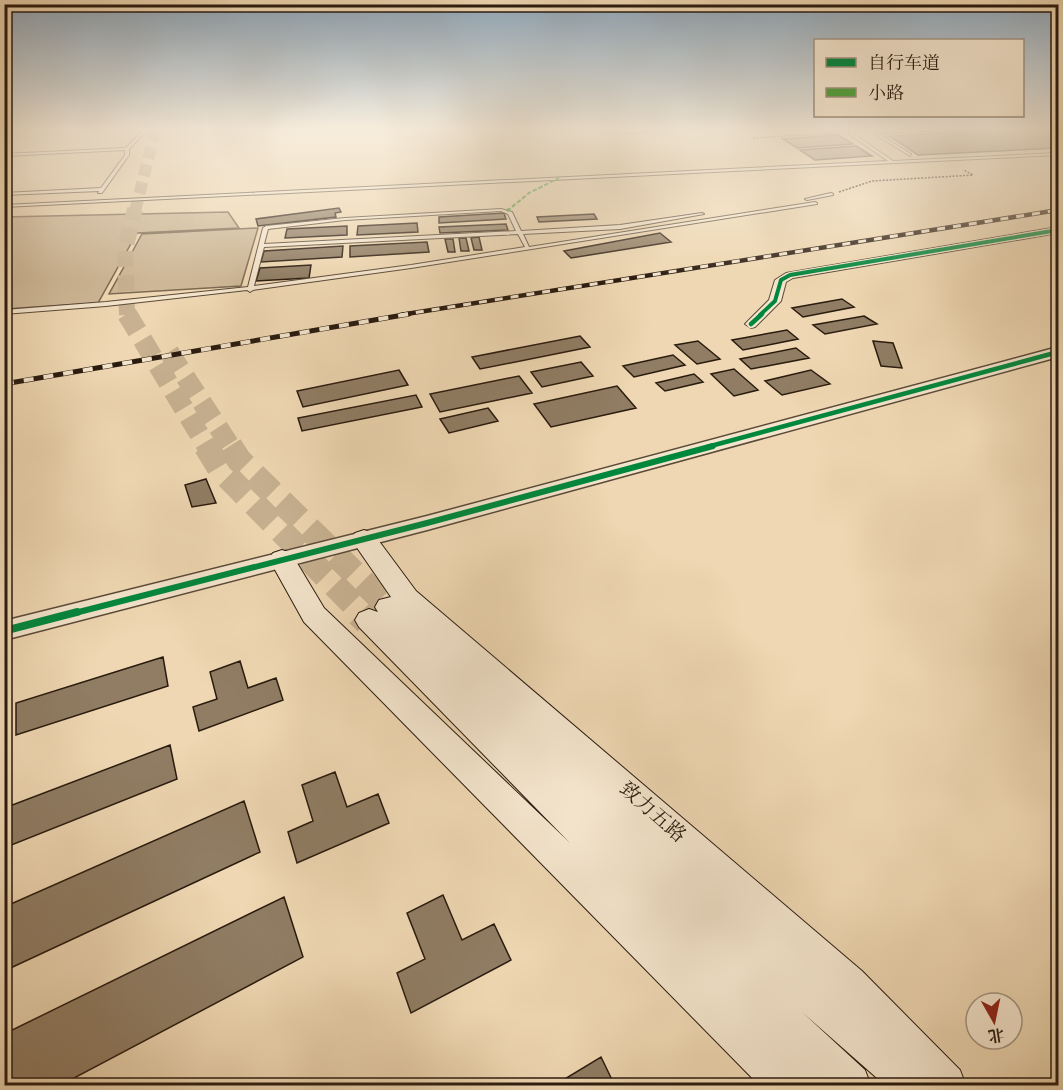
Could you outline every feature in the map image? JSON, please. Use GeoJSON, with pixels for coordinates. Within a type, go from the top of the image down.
{"type":"FeatureCollection","features":[{"type":"Feature","properties":{"kind":"main road","name":"致力五路"},"geometry":{"type":"LineString","coordinates":[[364,539],[388,608],[848,985],[944,1086]]}},
{"type":"Feature","properties":{"kind":"main road"},"geometry":{"type":"LineString","coordinates":[[282,560],[314,615],[792,1086]]}},
{"type":"Feature","properties":{"kind":"main road"},"geometry":{"type":"LineString","coordinates":[[336,637],[353,616],[365,608],[392,598],[388,608]]}},
{"type":"Feature","properties":{"kind":"main road"},"geometry":{"type":"LineString","coordinates":[[388,608],[554,804],[849,1086]]}},
{"type":"Feature","properties":{"kind":"main road"},"geometry":{"type":"LineString","coordinates":[[388,608],[624,834],[920,1086]]}},
{"type":"Feature","properties":{"kind":"street"},"geometry":{"type":"LineString","coordinates":[[751,324],[775,301],[781,280],[790,275],[1059,230]]}},
{"type":"Feature","properties":{"kind":"street"},"geometry":{"type":"LineString","coordinates":[[4,631],[364,539],[1059,352]]}},
{"type":"Feature","properties":{"kind":"lane"},"geometry":{"type":"LineString","coordinates":[[94,201],[109,179]]}},
{"type":"Feature","properties":{"kind":"lane"},"geometry":{"type":"LineString","coordinates":[[4,206],[547,179]]}},
{"type":"Feature","properties":{"kind":"lane"},"geometry":{"type":"LineString","coordinates":[[4,194],[102,189]]}},
{"type":"Feature","properties":{"kind":"lane"},"geometry":{"type":"LineString","coordinates":[[261,246],[620,227],[831,194]]}},
{"type":"Feature","properties":{"kind":"lane"},"geometry":{"type":"LineString","coordinates":[[4,312],[184,299],[815,203]]}},
{"type":"Feature","properties":{"kind":"lane"},"geometry":{"type":"LineString","coordinates":[[250,290],[266,228],[345,219],[501,210],[510,213],[527,247]]}},
{"type":"Feature","properties":{"kind":"lane"},"geometry":{"type":"LineString","coordinates":[[620,227],[626,232]]}},
{"type":"Feature","properties":{"kind":"path"},"geometry":{"type":"LineString","coordinates":[[831,194],[872,181],[908,179]]}},
{"type":"Feature","properties":{"kind":"shaded area"},"geometry":{"type":"Polygon","coordinates":[[[228,212],[239,228],[137,233],[98,303],[5,309],[4,217],[228,212]]]}},
{"type":"Feature","properties":{"kind":"shaded area"},"geometry":{"type":"Polygon","coordinates":[[[258,228],[241,286],[109,294],[142,234],[258,228]]]}},
{"type":"Feature","properties":{"kind":"building"},"geometry":{"type":"Polygon","coordinates":[[[339,208],[341,212],[335,213],[336,217],[258,226],[256,219],[339,208]]]}},
{"type":"Feature","properties":{"kind":"building"},"geometry":{"type":"Polygon","coordinates":[[[504,213],[506,219],[439,223],[439,217],[504,213]]]}},
{"type":"Feature","properties":{"kind":"building"},"geometry":{"type":"Polygon","coordinates":[[[594,214],[597,219],[539,222],[537,217],[594,214]]]}},
{"type":"Feature","properties":{"kind":"building"},"geometry":{"type":"Polygon","coordinates":[[[417,223],[418,232],[357,235],[358,226],[417,223]]]}},
{"type":"Feature","properties":{"kind":"building"},"geometry":{"type":"Polygon","coordinates":[[[506,224],[508,230],[440,233],[439,227],[506,224]]]}},
{"type":"Feature","properties":{"kind":"building"},"geometry":{"type":"Polygon","coordinates":[[[347,226],[347,235],[285,238],[287,229],[347,226]]]}},
{"type":"Feature","properties":{"kind":"building"},"geometry":{"type":"Polygon","coordinates":[[[660,233],[671,242],[571,258],[564,251],[660,233]]]}},
{"type":"Feature","properties":{"kind":"building"},"geometry":{"type":"Polygon","coordinates":[[[479,237],[482,250],[474,250],[471,238],[479,237]]]}},
{"type":"Feature","properties":{"kind":"building"},"geometry":{"type":"Polygon","coordinates":[[[459,238],[466,238],[469,251],[461,251],[459,238]]]}},
{"type":"Feature","properties":{"kind":"building"},"geometry":{"type":"Polygon","coordinates":[[[445,239],[453,239],[455,252],[448,252],[445,239]]]}},
{"type":"Feature","properties":{"kind":"building"},"geometry":{"type":"Polygon","coordinates":[[[427,242],[429,252],[350,257],[350,246],[427,242]]]}},
{"type":"Feature","properties":{"kind":"building"},"geometry":{"type":"Polygon","coordinates":[[[343,246],[342,257],[261,262],[264,251],[343,246]]]}},
{"type":"Feature","properties":{"kind":"building"},"geometry":{"type":"Polygon","coordinates":[[[311,265],[309,278],[256,281],[260,268],[311,265]]]}},
{"type":"Feature","properties":{"kind":"building"},"geometry":{"type":"Polygon","coordinates":[[[842,299],[854,307],[803,317],[792,308],[842,299]]]}},
{"type":"Feature","properties":{"kind":"building"},"geometry":{"type":"Polygon","coordinates":[[[864,316],[877,324],[825,334],[813,325],[864,316]]]}},
{"type":"Feature","properties":{"kind":"building"},"geometry":{"type":"Polygon","coordinates":[[[787,330],[798,339],[743,350],[732,340],[787,330]]]}},
{"type":"Feature","properties":{"kind":"building"},"geometry":{"type":"Polygon","coordinates":[[[580,336],[590,347],[480,369],[472,357],[580,336]]]}},
{"type":"Feature","properties":{"kind":"building"},"geometry":{"type":"Polygon","coordinates":[[[698,341],[720,359],[697,364],[675,345],[698,341]]]}},
{"type":"Feature","properties":{"kind":"building"},"geometry":{"type":"Polygon","coordinates":[[[873,341],[893,343],[902,368],[881,366],[873,341]]]}},
{"type":"Feature","properties":{"kind":"building"},"geometry":{"type":"Polygon","coordinates":[[[796,348],[809,358],[751,369],[740,359],[796,348]]]}},
{"type":"Feature","properties":{"kind":"building"},"geometry":{"type":"Polygon","coordinates":[[[673,355],[685,365],[634,377],[623,366],[673,355]]]}},
{"type":"Feature","properties":{"kind":"building"},"geometry":{"type":"Polygon","coordinates":[[[581,362],[593,376],[542,387],[531,372],[581,362]]]}},
{"type":"Feature","properties":{"kind":"building"},"geometry":{"type":"Polygon","coordinates":[[[734,369],[758,390],[734,396],[711,374],[734,369]]]}},
{"type":"Feature","properties":{"kind":"building"},"geometry":{"type":"Polygon","coordinates":[[[399,370],[408,385],[303,407],[297,391],[399,370]]]}},
{"type":"Feature","properties":{"kind":"building"},"geometry":{"type":"Polygon","coordinates":[[[811,370],[830,384],[782,395],[765,381],[811,370]]]}},
{"type":"Feature","properties":{"kind":"building"},"geometry":{"type":"Polygon","coordinates":[[[694,374],[703,382],[665,391],[656,383],[694,374]]]}},
{"type":"Feature","properties":{"kind":"building"},"geometry":{"type":"Polygon","coordinates":[[[519,376],[532,393],[440,412],[430,394],[519,376]]]}},
{"type":"Feature","properties":{"kind":"building"},"geometry":{"type":"Polygon","coordinates":[[[617,386],[636,408],[551,427],[534,404],[617,386]]]}},
{"type":"Feature","properties":{"kind":"building"},"geometry":{"type":"Polygon","coordinates":[[[416,395],[422,407],[302,431],[298,418],[416,395]]]}},
{"type":"Feature","properties":{"kind":"building"},"geometry":{"type":"Polygon","coordinates":[[[488,408],[498,421],[449,433],[440,419],[488,408]]]}},
{"type":"Feature","properties":{"kind":"building"},"geometry":{"type":"Polygon","coordinates":[[[206,479],[216,503],[192,507],[185,485],[206,479]]]}},
{"type":"Feature","properties":{"kind":"building"},"geometry":{"type":"Polygon","coordinates":[[[163,657],[168,686],[16,735],[16,703],[163,657]]]}},
{"type":"Feature","properties":{"kind":"building"},"geometry":{"type":"Polygon","coordinates":[[[240,661],[248,688],[276,678],[283,700],[199,731],[193,707],[217,699],[210,672],[240,661]]]}},
{"type":"Feature","properties":{"kind":"building"},"geometry":{"type":"Polygon","coordinates":[[[170,745],[177,779],[9,846],[7,807],[170,745]]]}},
{"type":"Feature","properties":{"kind":"building"},"geometry":{"type":"Polygon","coordinates":[[[335,772],[347,807],[378,794],[389,823],[297,863],[288,832],[313,821],[302,785],[335,772]]]}},
{"type":"Feature","properties":{"kind":"building"},"geometry":{"type":"Polygon","coordinates":[[[244,801],[260,852],[4,971],[4,907],[244,801]]]}},
{"type":"Feature","properties":{"kind":"building"},"geometry":{"type":"Polygon","coordinates":[[[443,895],[462,940],[494,924],[511,960],[411,1013],[397,973],[425,959],[407,913],[443,895]]]}},
{"type":"Feature","properties":{"kind":"building"},"geometry":{"type":"Polygon","coordinates":[[[284,897],[303,957],[59,1086],[4,1086],[4,1034],[284,897]]]}},
{"type":"Feature","properties":{"kind":"building"},"geometry":{"type":"Polygon","coordinates":[[[601,1057],[615,1086],[566,1086],[563,1080],[601,1057]]]}},
{"type":"Feature","properties":{"kind":"tunnel"},"geometry":{"type":"LineString","coordinates":[[135,211],[143,179]]}},
{"type":"Feature","properties":{"kind":"tunnel"},"geometry":{"type":"LineString","coordinates":[[127,315],[125,249],[135,209]]}},
{"type":"Feature","properties":{"kind":"tunnel"},"geometry":{"type":"LineString","coordinates":[[127,314],[207,447]]}},
{"type":"Feature","properties":{"kind":"tunnel"},"geometry":{"type":"LineString","coordinates":[[169,352],[231,447]]}},
{"type":"Feature","properties":{"kind":"tunnel"},"geometry":{"type":"LineString","coordinates":[[206,446],[220,469],[363,614]]}},
{"type":"Feature","properties":{"kind":"tunnel"},"geometry":{"type":"LineString","coordinates":[[230,446],[239,460],[389,607]]}},
{"type":"Feature","properties":{"kind":"tunnel"},"geometry":{"type":"LineString","coordinates":[[363,614],[369,620]]}},
{"type":"Feature","properties":{"kind":"railway"},"geometry":{"type":"LineString","coordinates":[[400,315],[1058,210],[1053,211]]}},
{"type":"Feature","properties":{"kind":"railway"},"geometry":{"type":"LineString","coordinates":[[4,384],[409,314]]}},
{"type":"Feature","properties":{"kind":"marked path"},"geometry":{"type":"LineString","coordinates":[[507,211],[529,193],[557,179]]}},
{"type":"Feature","properties":{"kind":"cycle path"},"geometry":{"type":"LineString","coordinates":[[751,324],[775,301],[781,280],[790,275],[1058,230]]}},
{"type":"Feature","properties":{"kind":"cycle path"},"geometry":{"type":"LineString","coordinates":[[4,631],[427,523],[1058,352]]}}]}
